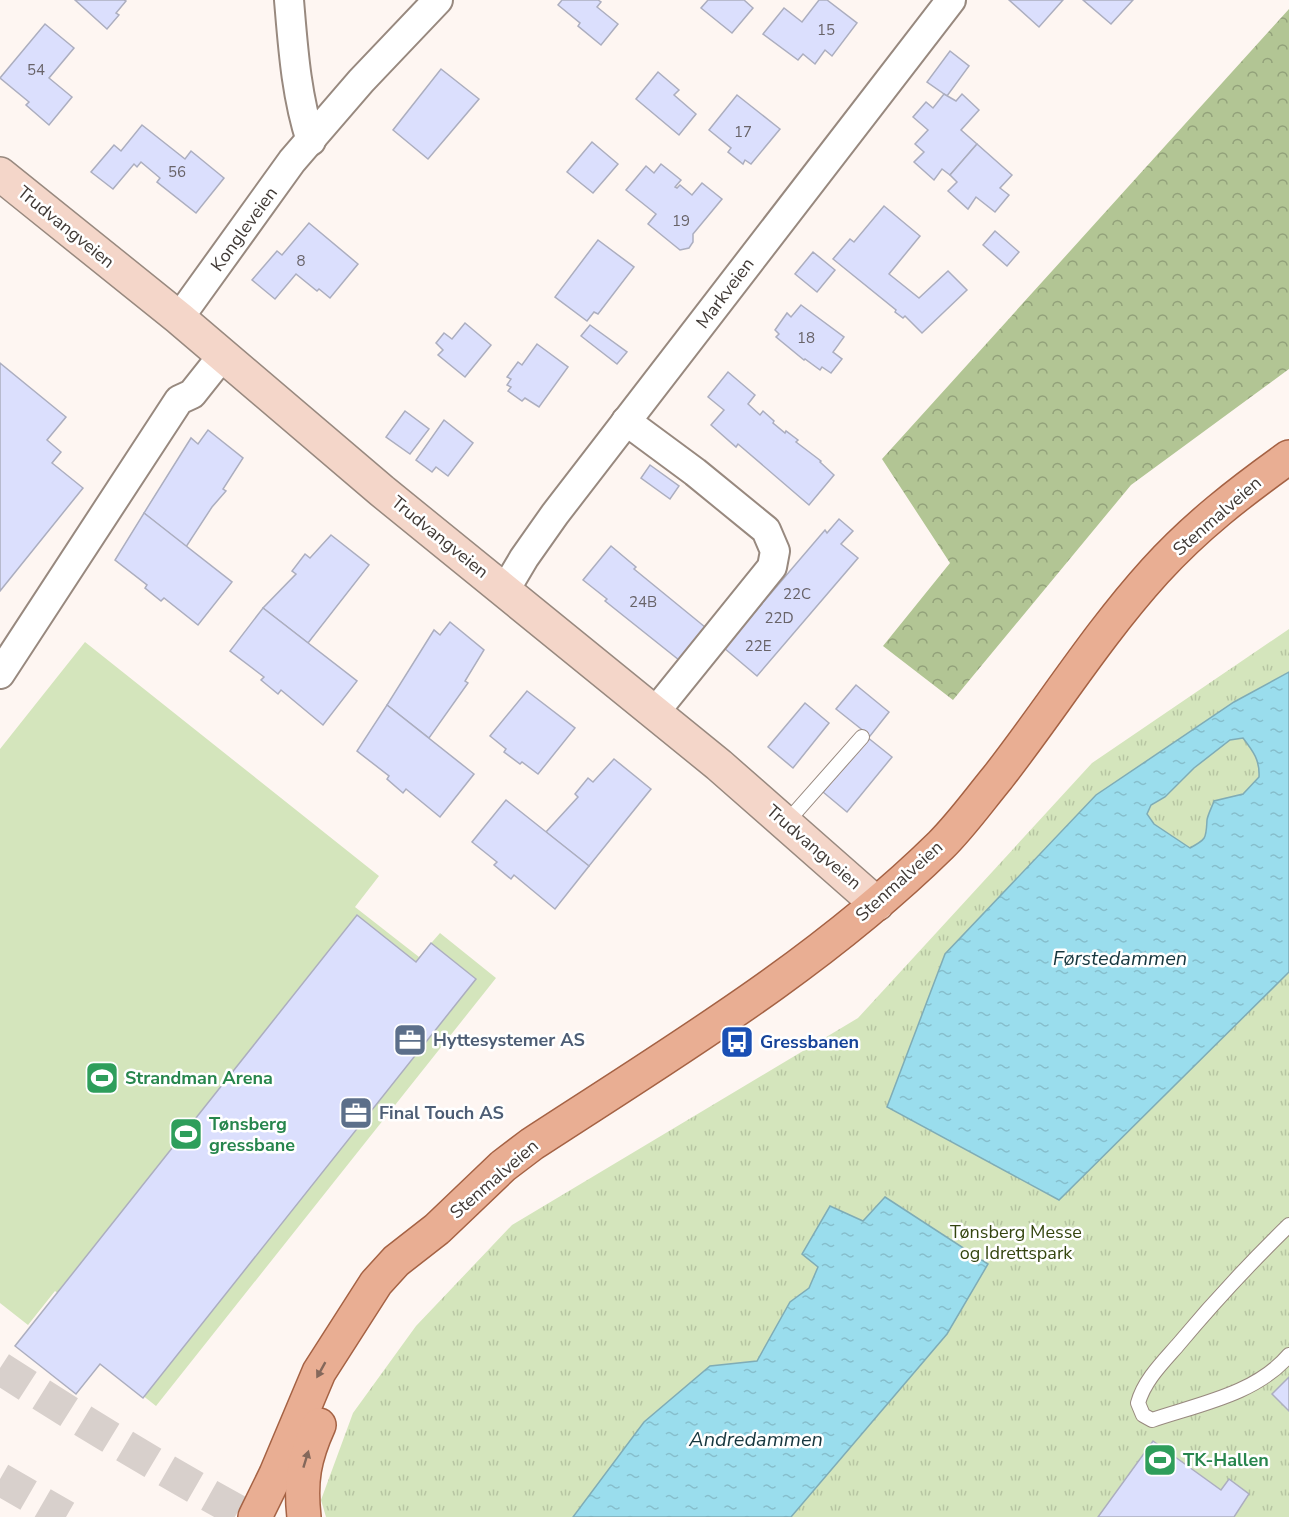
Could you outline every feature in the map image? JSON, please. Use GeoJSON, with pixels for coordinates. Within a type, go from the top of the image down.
{"type":"FeatureCollection","features":[{"type":"Feature","properties":{"kind":"main road","name":"Trudvangveien"},"geometry":{"type":"LineString","coordinates":[[0,174],[179,318],[382,490],[655,712],[877,903]]}},
{"type":"Feature","properties":{"kind":"main road","name":"Stenmalveien"},"geometry":{"type":"LineString","coordinates":[[255,1517],[320,1372],[363,1303],[396,1261],[437,1229],[503,1166],[532,1144],[768,989],[877,903],[941,845],[964,820],[1155,571],[1231,498],[1289,457]]}},
{"type":"Feature","properties":{"kind":"main road","name":"Stenmalveien"},"geometry":{"type":"LineString","coordinates":[[304,1517],[301,1492],[303,1467],[328,1404],[361,1342],[437,1229]]}},
{"type":"Feature","properties":{"kind":"street"},"geometry":{"type":"LineString","coordinates":[[289,0],[294,63],[300,100],[311,141]]}},
{"type":"Feature","properties":{"kind":"street","name":"Kongleveien"},"geometry":{"type":"LineString","coordinates":[[179,318],[292,161],[361,81],[438,0]]}},
{"type":"Feature","properties":{"kind":"street","name":"Markveien"},"geometry":{"type":"LineString","coordinates":[[505,590],[555,514],[951,0]]}},
{"type":"Feature","properties":{"kind":"street"},"geometry":{"type":"LineString","coordinates":[[0,674],[179,400],[192,394],[223,355]]}},
{"type":"Feature","properties":{"kind":"street"},"geometry":{"type":"LineString","coordinates":[[626,421],[749,515],[766,530],[775,551],[772,567],[655,712]]}},
{"type":"Feature","properties":{"kind":"lane"},"geometry":{"type":"LineString","coordinates":[[786,823],[862,737]]}},
{"type":"Feature","properties":{"kind":"lane"},"geometry":{"type":"LineString","coordinates":[[1289,1225],[1249,1263],[1150,1378],[1138,1403],[1141,1412],[1152,1420],[1244,1388],[1278,1368],[1289,1354]]}},
{"type":"Feature","properties":{"kind":"green space"},"geometry":{"type":"Polygon","coordinates":[[[1289,9],[1289,369],[1131,485],[953,700],[883,646],[950,563],[882,459],[1289,9]]]}},
{"type":"Feature","properties":{"kind":"green space","name":"Tønsberg Messe og Idrettspark"},"geometry":{"type":"Polygon","coordinates":[[[1289,629],[1289,1517],[326,1517],[321,1500],[353,1413],[416,1326],[512,1225],[858,1018],[1092,763],[1289,629]]]}},
{"type":"Feature","properties":{"kind":"green space","name":"Tønsberg gressbane"},"geometry":{"type":"Polygon","coordinates":[[[85,642],[379,876],[355,907],[419,957],[440,933],[496,978],[156,1406],[113,1372],[130,1351],[55,1291],[28,1325],[0,1303],[0,749],[85,642]]]}},
{"type":"Feature","properties":{"kind":"water","name":"Førstedammen"},"geometry":{"type":"Polygon","coordinates":[[[1289,672],[1289,972],[1059,1200],[887,1107],[945,954],[1096,795],[1234,702],[1289,672]],[[1243,738],[1230,740],[1194,768],[1165,797],[1151,805],[1147,814],[1154,824],[1190,848],[1203,840],[1214,801],[1243,794],[1259,777],[1257,761],[1243,738]]]}},
{"type":"Feature","properties":{"kind":"water","name":"Andredammen"},"geometry":{"type":"Polygon","coordinates":[[[885,1197],[988,1264],[947,1334],[791,1517],[573,1517],[644,1422],[710,1366],[757,1361],[790,1302],[809,1288],[818,1267],[802,1254],[830,1206],[863,1221],[885,1197]]]}},
{"type":"Feature","properties":{"kind":"building"},"geometry":{"type":"Polygon","coordinates":[[[75,0],[126,1],[116,13],[119,15],[107,29],[75,0]]]}},
{"type":"Feature","properties":{"kind":"building"},"geometry":{"type":"Polygon","coordinates":[[[562,0],[598,0],[601,2],[597,7],[618,24],[601,45],[578,26],[580,23],[558,5],[562,0]]]}},
{"type":"Feature","properties":{"kind":"building"},"geometry":{"type":"Polygon","coordinates":[[[708,0],[744,0],[753,8],[732,33],[701,8],[708,0]]]}},
{"type":"Feature","properties":{"kind":"building"},"geometry":{"type":"Polygon","coordinates":[[[819,0],[827,0],[857,23],[832,56],[825,50],[815,64],[803,54],[798,60],[763,34],[784,8],[802,22],[819,0]]]}},
{"type":"Feature","properties":{"kind":"building"},"geometry":{"type":"Polygon","coordinates":[[[1009,0],[1063,0],[1039,27],[1009,0]]]}},
{"type":"Feature","properties":{"kind":"building"},"geometry":{"type":"Polygon","coordinates":[[[1083,0],[1133,0],[1111,24],[1083,0]]]}},
{"type":"Feature","properties":{"kind":"building"},"geometry":{"type":"Polygon","coordinates":[[[45,24],[74,48],[49,78],[72,97],[49,125],[26,105],[29,102],[0,78],[45,24]]]}},
{"type":"Feature","properties":{"kind":"building"},"geometry":{"type":"Polygon","coordinates":[[[950,51],[969,66],[947,96],[927,82],[950,51]]]}},
{"type":"Feature","properties":{"kind":"building"},"geometry":{"type":"Polygon","coordinates":[[[441,69],[479,99],[428,159],[393,130],[441,69]]]}},
{"type":"Feature","properties":{"kind":"building"},"geometry":{"type":"Polygon","coordinates":[[[658,72],[679,90],[674,95],[696,114],[679,135],[636,99],[658,72]]]}},
{"type":"Feature","properties":{"kind":"building"},"geometry":{"type":"Polygon","coordinates":[[[944,94],[956,101],[962,94],[979,110],[961,130],[977,144],[950,175],[942,169],[934,180],[914,162],[924,152],[915,144],[928,130],[913,117],[926,102],[933,108],[944,94]]]}},
{"type":"Feature","properties":{"kind":"building"},"geometry":{"type":"Polygon","coordinates":[[[737,95],[780,129],[751,164],[745,160],[743,164],[728,152],[731,148],[709,130],[737,95]]]}},
{"type":"Feature","properties":{"kind":"building"},"geometry":{"type":"Polygon","coordinates":[[[142,125],[185,159],[191,151],[224,178],[196,213],[157,182],[160,178],[141,162],[137,167],[134,164],[113,189],[91,172],[114,145],[121,151],[142,125]]]}},
{"type":"Feature","properties":{"kind":"building"},"geometry":{"type":"Polygon","coordinates":[[[592,142],[618,164],[593,193],[567,172],[592,142]]]}},
{"type":"Feature","properties":{"kind":"building"},"geometry":{"type":"Polygon","coordinates":[[[977,144],[1012,175],[1000,188],[1009,195],[995,212],[976,197],[968,209],[948,191],[957,182],[950,175],[977,144]]]}},
{"type":"Feature","properties":{"kind":"building"},"geometry":{"type":"Polygon","coordinates":[[[661,164],[681,180],[675,187],[680,185],[692,195],[702,183],[722,199],[693,234],[693,242],[689,248],[680,250],[648,224],[656,214],[626,190],[646,166],[654,173],[661,164]]]}},
{"type":"Feature","properties":{"kind":"building"},"geometry":{"type":"Polygon","coordinates":[[[884,206],[920,236],[889,274],[919,298],[948,271],[967,290],[922,333],[905,316],[903,318],[895,312],[896,310],[833,259],[850,239],[854,242],[884,206]]]}},
{"type":"Feature","properties":{"kind":"building"},"geometry":{"type":"Polygon","coordinates":[[[309,223],[358,264],[330,298],[296,274],[275,299],[252,280],[277,251],[282,255],[309,223]]]}},
{"type":"Feature","properties":{"kind":"building"},"geometry":{"type":"Polygon","coordinates":[[[995,231],[1019,252],[1007,266],[983,245],[995,231]]]}},
{"type":"Feature","properties":{"kind":"building"},"geometry":{"type":"Polygon","coordinates":[[[598,240],[634,267],[598,314],[594,312],[587,321],[555,297],[598,240]]]}},
{"type":"Feature","properties":{"kind":"building"},"geometry":{"type":"Polygon","coordinates":[[[813,252],[835,270],[817,292],[795,274],[813,252]]]}},
{"type":"Feature","properties":{"kind":"building"},"geometry":{"type":"Polygon","coordinates":[[[801,305],[844,337],[833,352],[842,359],[831,373],[822,367],[820,370],[804,360],[776,337],[779,334],[775,330],[787,313],[791,317],[801,305]]]}},
{"type":"Feature","properties":{"kind":"building"},"geometry":{"type":"Polygon","coordinates":[[[465,323],[491,345],[465,377],[438,355],[443,350],[436,343],[444,333],[452,339],[465,323]]]}},
{"type":"Feature","properties":{"kind":"building"},"geometry":{"type":"Polygon","coordinates":[[[590,325],[627,352],[617,364],[581,336],[590,325]]]}},
{"type":"Feature","properties":{"kind":"building"},"geometry":{"type":"Polygon","coordinates":[[[537,344],[568,367],[539,407],[525,398],[522,401],[508,391],[511,387],[507,385],[511,379],[507,377],[518,362],[522,365],[537,344]]]}},
{"type":"Feature","properties":{"kind":"building"},"geometry":{"type":"Polygon","coordinates":[[[0,363],[66,417],[47,440],[61,452],[52,463],[83,488],[0,591],[0,363]]]}},
{"type":"Feature","properties":{"kind":"building"},"geometry":{"type":"Polygon","coordinates":[[[728,372],[755,395],[748,404],[760,415],[763,411],[774,421],[773,423],[798,440],[796,442],[821,461],[834,475],[809,505],[738,444],[736,447],[711,425],[724,410],[708,397],[728,372]]]}},
{"type":"Feature","properties":{"kind":"building"},"geometry":{"type":"Polygon","coordinates":[[[405,411],[429,429],[410,454],[386,437],[405,411]]]}},
{"type":"Feature","properties":{"kind":"building"},"geometry":{"type":"Polygon","coordinates":[[[444,420],[473,443],[448,476],[436,467],[432,472],[416,460],[444,420]]]}},
{"type":"Feature","properties":{"kind":"building"},"geometry":{"type":"Polygon","coordinates":[[[208,430],[243,458],[223,489],[226,491],[212,507],[186,547],[144,513],[191,438],[198,444],[208,430]]]}},
{"type":"Feature","properties":{"kind":"building"},"geometry":{"type":"Polygon","coordinates":[[[650,465],[679,486],[670,499],[641,478],[650,465]]]}},
{"type":"Feature","properties":{"kind":"building"},"geometry":{"type":"Polygon","coordinates":[[[144,513],[232,582],[198,625],[164,598],[161,601],[145,588],[147,585],[115,560],[144,513]]]}},
{"type":"Feature","properties":{"kind":"building"},"geometry":{"type":"Polygon","coordinates":[[[839,519],[853,531],[841,544],[858,558],[757,676],[724,648],[825,530],[827,533],[839,519]]]}},
{"type":"Feature","properties":{"kind":"building"},"geometry":{"type":"Polygon","coordinates":[[[331,535],[369,565],[308,643],[263,608],[296,574],[292,571],[305,554],[310,558],[331,535]]]}},
{"type":"Feature","properties":{"kind":"building"},"geometry":{"type":"Polygon","coordinates":[[[611,546],[636,567],[634,569],[705,627],[679,660],[605,601],[607,599],[583,580],[611,546]]]}},
{"type":"Feature","properties":{"kind":"building"},"geometry":{"type":"Polygon","coordinates":[[[263,608],[357,681],[323,725],[281,690],[278,694],[261,680],[264,677],[230,651],[263,608]]]}},
{"type":"Feature","properties":{"kind":"building"},"geometry":{"type":"Polygon","coordinates":[[[450,622],[484,650],[465,681],[468,683],[429,738],[387,705],[434,630],[440,635],[450,622]]]}},
{"type":"Feature","properties":{"kind":"building"},"geometry":{"type":"Polygon","coordinates":[[[856,685],[889,712],[870,736],[836,709],[856,685]]]}},
{"type":"Feature","properties":{"kind":"building"},"geometry":{"type":"Polygon","coordinates":[[[527,691],[575,728],[538,774],[504,752],[506,749],[490,736],[527,691]]]}},
{"type":"Feature","properties":{"kind":"building"},"geometry":{"type":"Polygon","coordinates":[[[805,703],[829,723],[793,768],[768,747],[805,703]]]}},
{"type":"Feature","properties":{"kind":"building"},"geometry":{"type":"Polygon","coordinates":[[[387,705],[474,774],[440,817],[406,789],[403,793],[387,779],[389,776],[357,751],[387,705]]]}},
{"type":"Feature","properties":{"kind":"building"},"geometry":{"type":"Polygon","coordinates":[[[867,737],[892,757],[847,812],[823,792],[867,737]]]}},
{"type":"Feature","properties":{"kind":"building"},"geometry":{"type":"Polygon","coordinates":[[[614,759],[651,789],[589,866],[546,832],[578,797],[575,794],[588,778],[593,782],[614,759]]]}},
{"type":"Feature","properties":{"kind":"building"},"geometry":{"type":"Polygon","coordinates":[[[506,800],[589,866],[555,909],[514,875],[511,879],[494,865],[497,862],[472,842],[506,800]]]}},
{"type":"Feature","properties":{"kind":"building"},"geometry":{"type":"Polygon","coordinates":[[[357,915],[416,962],[431,943],[476,979],[143,1398],[100,1364],[76,1394],[15,1346],[357,915]]]}},
{"type":"Feature","properties":{"kind":"building"},"geometry":{"type":"Polygon","coordinates":[[[1289,1377],[1289,1411],[1272,1394],[1289,1377]]]}},
{"type":"Feature","properties":{"kind":"building","name":"TK-Hallen"},"geometry":{"type":"Polygon","coordinates":[[[1153,1441],[1221,1490],[1229,1479],[1249,1494],[1234,1517],[1098,1517],[1153,1441]]]}},
{"type":"Feature","properties":{"kind":"tunnel"},"geometry":{"type":"LineString","coordinates":[[0,1368],[122,1445],[248,1517]]}},
{"type":"Feature","properties":{"kind":"tunnel"},"geometry":{"type":"LineString","coordinates":[[0,1479],[66,1517]]}},
{"type":"Feature","properties":{"kind":"place","name":"Hyttesystemer AS"},"geometry":{"type":"Point","coordinates":[410,1040]}},
{"type":"Feature","properties":{"kind":"place","name":"Gressbanen"},"geometry":{"type":"Point","coordinates":[737,1042]}},
{"type":"Feature","properties":{"kind":"place","name":"Strandman Arena"},"geometry":{"type":"Point","coordinates":[102,1078]}},
{"type":"Feature","properties":{"kind":"place","name":"Final Touch AS"},"geometry":{"type":"Point","coordinates":[356,1113]}},
{"type":"Feature","properties":{"kind":"place","name":"Tønsberg gressbane"},"geometry":{"type":"Point","coordinates":[186,1134]}},
{"type":"Feature","properties":{"kind":"place","name":"TK-Hallen"},"geometry":{"type":"Point","coordinates":[1160,1460]}}]}
